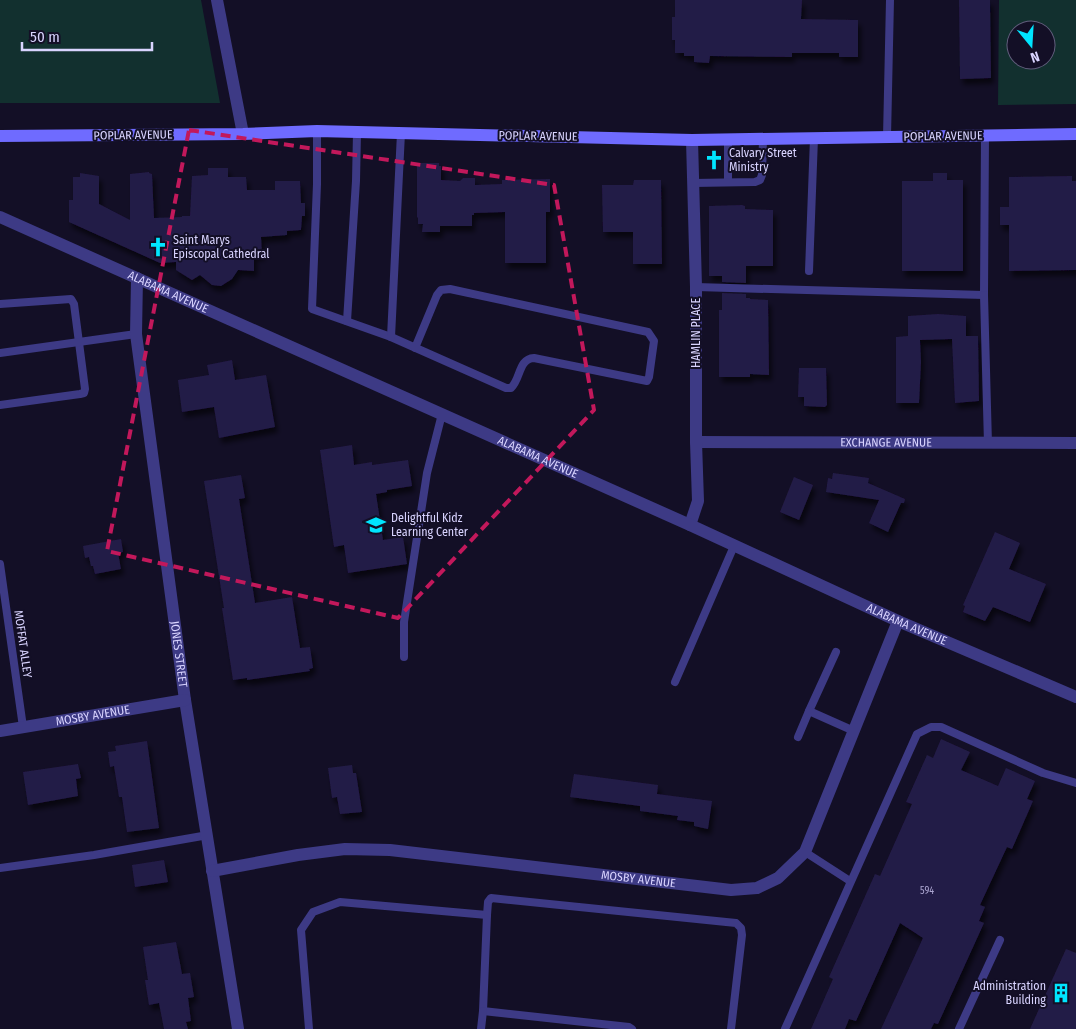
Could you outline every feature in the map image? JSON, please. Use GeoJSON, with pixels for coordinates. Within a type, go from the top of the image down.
{"type":"FeatureCollection","features":[{"type":"Feature","properties":{"kind":"main road","name":"POPLAR AVENUE"},"geometry":{"type":"LineString","coordinates":[[0,136],[242,134],[317,131],[692,140],[1076,134]]}},
{"type":"Feature","properties":{"kind":"street"},"geometry":{"type":"LineString","coordinates":[[217,0],[242,134]]}},
{"type":"Feature","properties":{"kind":"street","name":"HAMLIN PLACE"},"geometry":{"type":"LineString","coordinates":[[690,525],[698,501],[696,288],[692,140]]}},
{"type":"Feature","properties":{"kind":"street","name":"ALABAMA AVENUE"},"geometry":{"type":"LineString","coordinates":[[0,217],[690,525],[898,621],[1076,697]]}},
{"type":"Feature","properties":{"kind":"street","name":"JONES STREET"},"geometry":{"type":"LineString","coordinates":[[137,278],[136,334],[185,700],[238,1029]]}},
{"type":"Feature","properties":{"kind":"street","name":"EXCHANGE AVENUE"},"geometry":{"type":"LineString","coordinates":[[696,442],[1076,443]]}},
{"type":"Feature","properties":{"kind":"street","name":"MOSBY AVENUE"},"geometry":{"type":"LineString","coordinates":[[212,871],[298,855],[345,849],[390,850],[731,890],[757,888],[778,878],[805,852],[898,621]]}},
{"type":"Feature","properties":{"kind":"street","name":"MOSBY AVENUE"},"geometry":{"type":"LineString","coordinates":[[0,731],[185,700]]}},
{"type":"Feature","properties":{"kind":"lane"},"geometry":{"type":"LineString","coordinates":[[887,137],[890,0]]}},
{"type":"Feature","properties":{"kind":"lane"},"geometry":{"type":"LineString","coordinates":[[317,131],[312,309],[391,337],[506,388],[511,388],[515,385],[524,361],[528,358],[647,381],[650,377],[654,341],[648,332],[450,289],[441,290],[438,295],[416,348]]}},
{"type":"Feature","properties":{"kind":"lane"},"geometry":{"type":"LineString","coordinates":[[347,320],[356,181],[357,132]]}},
{"type":"Feature","properties":{"kind":"lane"},"geometry":{"type":"LineString","coordinates":[[391,337],[401,133]]}},
{"type":"Feature","properties":{"kind":"lane"},"geometry":{"type":"LineString","coordinates":[[985,136],[984,295],[988,444]]}},
{"type":"Feature","properties":{"kind":"lane"},"geometry":{"type":"LineString","coordinates":[[809,271],[814,138]]}},
{"type":"Feature","properties":{"kind":"lane"},"geometry":{"type":"LineString","coordinates":[[728,139],[728,182]]}},
{"type":"Feature","properties":{"kind":"lane"},"geometry":{"type":"LineString","coordinates":[[693,183],[755,182],[760,180],[762,175],[763,139]]}},
{"type":"Feature","properties":{"kind":"lane"},"geometry":{"type":"LineString","coordinates":[[696,288],[984,295]]}},
{"type":"Feature","properties":{"kind":"lane"},"geometry":{"type":"LineString","coordinates":[[0,304],[71,299],[74,304],[85,389],[84,392],[0,405]]}},
{"type":"Feature","properties":{"kind":"lane"},"geometry":{"type":"LineString","coordinates":[[0,353],[136,334]]}},
{"type":"Feature","properties":{"kind":"lane"},"geometry":{"type":"LineString","coordinates":[[404,657],[404,622],[427,473],[442,414]]}},
{"type":"Feature","properties":{"kind":"lane"},"geometry":{"type":"LineString","coordinates":[[675,682],[734,546]]}},
{"type":"Feature","properties":{"kind":"lane","name":"MOFFAT ALLEY"},"geometry":{"type":"LineString","coordinates":[[0,564],[23,727]]}},
{"type":"Feature","properties":{"kind":"lane"},"geometry":{"type":"LineString","coordinates":[[798,737],[836,652]]}},
{"type":"Feature","properties":{"kind":"lane"},"geometry":{"type":"LineString","coordinates":[[809,712],[854,731]]}},
{"type":"Feature","properties":{"kind":"lane"},"geometry":{"type":"LineString","coordinates":[[785,1029],[917,734],[931,727],[941,727],[1043,773],[1076,783]]}},
{"type":"Feature","properties":{"kind":"lane"},"geometry":{"type":"LineString","coordinates":[[0,868],[94,855],[208,835]]}},
{"type":"Feature","properties":{"kind":"lane"},"geometry":{"type":"LineString","coordinates":[[805,852],[850,881]]}},
{"type":"Feature","properties":{"kind":"lane"},"geometry":{"type":"LineString","coordinates":[[481,1029],[488,902],[492,898],[736,923],[741,928],[742,935],[731,1029]]}},
{"type":"Feature","properties":{"kind":"lane"},"geometry":{"type":"LineString","coordinates":[[309,1029],[301,930],[313,912],[340,902],[487,915]]}},
{"type":"Feature","properties":{"kind":"lane"},"geometry":{"type":"LineString","coordinates":[[959,1029],[1000,940]]}},
{"type":"Feature","properties":{"kind":"lane"},"geometry":{"type":"LineString","coordinates":[[483,1010],[632,1029]]}},
{"type":"Feature","properties":{"kind":"highlighted area"},"geometry":{"type":"Polygon","coordinates":[[[189,130],[554,185],[594,410],[398,618],[107,551],[189,130]]]}},
{"type":"Feature","properties":{"kind":"green space"},"geometry":{"type":"Polygon","coordinates":[[[0,0],[201,0],[220,103],[0,103],[0,0]]]}},
{"type":"Feature","properties":{"kind":"green space"},"geometry":{"type":"Polygon","coordinates":[[[999,0],[1076,0],[1076,104],[998,105],[999,0]]]}},
{"type":"Feature","properties":{"kind":"building"},"geometry":{"type":"Polygon","coordinates":[[[675,0],[802,0],[801,19],[858,20],[858,57],[839,57],[839,53],[792,53],[792,57],[710,56],[709,63],[694,62],[694,56],[684,56],[684,53],[675,53],[675,40],[672,40],[672,17],[675,17],[675,0]]]}},
{"type":"Feature","properties":{"kind":"building"},"geometry":{"type":"Polygon","coordinates":[[[959,0],[990,0],[991,78],[960,79],[959,0]]]}},
{"type":"Feature","properties":{"kind":"building"},"geometry":{"type":"Polygon","coordinates":[[[421,163],[439,163],[439,166],[441,166],[441,180],[460,181],[463,178],[475,178],[475,185],[502,184],[502,180],[550,179],[550,212],[546,212],[546,263],[505,263],[505,212],[474,213],[472,215],[472,226],[440,226],[440,232],[422,232],[423,224],[418,224],[417,218],[417,165],[421,163]]]}},
{"type":"Feature","properties":{"kind":"building"},"geometry":{"type":"Polygon","coordinates":[[[208,168],[228,168],[228,177],[246,177],[247,190],[275,190],[275,181],[300,181],[301,203],[305,203],[305,216],[302,216],[301,230],[287,231],[287,235],[261,237],[262,255],[254,255],[254,271],[238,270],[232,279],[221,286],[212,285],[200,275],[192,280],[176,270],[176,262],[160,263],[69,222],[69,200],[73,200],[73,177],[80,177],[80,173],[99,176],[99,204],[130,220],[130,174],[149,172],[152,174],[154,218],[182,217],[190,216],[192,176],[208,175],[208,168]]]}},
{"type":"Feature","properties":{"kind":"building"},"geometry":{"type":"Polygon","coordinates":[[[933,173],[947,173],[947,180],[963,180],[963,271],[902,271],[902,181],[933,181],[933,173]]]}},
{"type":"Feature","properties":{"kind":"building"},"geometry":{"type":"Polygon","coordinates":[[[1072,176],[1072,181],[1076,181],[1076,270],[1009,271],[1009,225],[1000,225],[1000,207],[1009,207],[1009,177],[1072,176]]]}},
{"type":"Feature","properties":{"kind":"building"},"geometry":{"type":"Polygon","coordinates":[[[634,180],[661,180],[662,264],[633,264],[633,232],[603,232],[602,185],[633,185],[634,180]]]}},
{"type":"Feature","properties":{"kind":"building"},"geometry":{"type":"Polygon","coordinates":[[[709,206],[745,206],[745,209],[773,210],[773,266],[746,266],[746,283],[722,282],[722,276],[709,276],[709,206]]]}},
{"type":"Feature","properties":{"kind":"building"},"geometry":{"type":"Polygon","coordinates":[[[722,293],[746,294],[746,298],[768,300],[769,375],[750,374],[750,377],[719,377],[719,310],[722,310],[722,293]]]}},
{"type":"Feature","properties":{"kind":"building"},"geometry":{"type":"Polygon","coordinates":[[[938,314],[966,316],[966,336],[978,336],[979,401],[955,403],[952,339],[920,340],[919,403],[896,403],[896,337],[908,336],[908,316],[938,314]]]}},
{"type":"Feature","properties":{"kind":"building"},"geometry":{"type":"Polygon","coordinates":[[[232,360],[235,380],[266,375],[275,427],[219,438],[214,407],[182,412],[178,380],[209,375],[207,365],[232,360]]]}},
{"type":"Feature","properties":{"kind":"building"},"geometry":{"type":"Polygon","coordinates":[[[799,368],[826,368],[827,405],[825,407],[804,406],[804,397],[798,397],[799,368]]]}},
{"type":"Feature","properties":{"kind":"building"},"geometry":{"type":"Polygon","coordinates":[[[352,445],[354,465],[372,462],[372,465],[408,460],[412,486],[387,490],[387,492],[376,494],[383,540],[403,537],[407,564],[348,573],[344,545],[334,547],[320,450],[352,445]]]}},
{"type":"Feature","properties":{"kind":"building"},"geometry":{"type":"Polygon","coordinates":[[[833,473],[869,478],[868,483],[905,499],[904,503],[901,503],[888,532],[869,523],[879,500],[826,492],[828,478],[832,479],[833,473]]]}},
{"type":"Feature","properties":{"kind":"building"},"geometry":{"type":"Polygon","coordinates":[[[241,475],[245,498],[239,499],[255,603],[292,597],[300,648],[310,647],[313,668],[309,669],[310,671],[247,680],[247,678],[233,680],[204,481],[241,475]]]}},
{"type":"Feature","properties":{"kind":"building"},"geometry":{"type":"Polygon","coordinates":[[[794,477],[813,485],[799,520],[780,512],[794,477]]]}},
{"type":"Feature","properties":{"kind":"building"},"geometry":{"type":"Polygon","coordinates":[[[995,532],[1020,543],[1009,569],[1046,584],[1030,622],[993,607],[985,621],[963,612],[965,606],[963,605],[995,532]]]}},
{"type":"Feature","properties":{"kind":"building"},"geometry":{"type":"Polygon","coordinates":[[[121,539],[123,552],[118,553],[121,569],[95,574],[89,557],[85,558],[83,546],[121,539]]]}},
{"type":"Feature","properties":{"kind":"building"},"geometry":{"type":"Polygon","coordinates":[[[941,739],[970,752],[961,770],[998,786],[1006,768],[1035,781],[1027,799],[1033,801],[1012,849],[1007,847],[980,905],[985,907],[979,921],[984,923],[938,1024],[934,1023],[931,1029],[881,1029],[923,938],[900,923],[856,1021],[849,1019],[845,1029],[811,1029],[833,979],[829,977],[875,874],[880,876],[912,804],[906,802],[927,755],[933,758],[941,739]]]}},
{"type":"Feature","properties":{"kind":"building"},"geometry":{"type":"Polygon","coordinates":[[[147,741],[159,828],[127,832],[122,797],[119,797],[114,766],[110,767],[108,752],[116,751],[115,746],[147,741]]]}},
{"type":"Feature","properties":{"kind":"building"},"geometry":{"type":"Polygon","coordinates":[[[78,764],[81,778],[76,779],[78,796],[28,805],[23,772],[78,764]]]}},
{"type":"Feature","properties":{"kind":"building"},"geometry":{"type":"Polygon","coordinates":[[[352,765],[353,773],[356,773],[362,812],[340,814],[337,797],[332,798],[328,768],[352,765]]]}},
{"type":"Feature","properties":{"kind":"building"},"geometry":{"type":"Polygon","coordinates":[[[574,774],[658,785],[657,794],[712,801],[708,829],[694,826],[694,822],[677,820],[678,816],[640,811],[640,806],[570,797],[574,774]]]}},
{"type":"Feature","properties":{"kind":"building"},"geometry":{"type":"Polygon","coordinates":[[[164,860],[168,882],[135,887],[132,865],[164,860]]]}},
{"type":"Feature","properties":{"kind":"building"},"geometry":{"type":"Polygon","coordinates":[[[176,942],[182,974],[190,973],[194,997],[188,998],[191,1021],[186,1022],[188,1029],[164,1029],[159,1003],[149,1005],[145,980],[148,980],[143,947],[176,942]]]}},
{"type":"Feature","properties":{"kind":"building","name":"Administration Building"},"geometry":{"type":"Polygon","coordinates":[[[1066,949],[1076,953],[1076,1029],[1030,1029],[1066,949]]]}},
{"type":"Feature","properties":{"kind":"place","name":"Calvary Street Ministry"},"geometry":{"type":"Point","coordinates":[714,160]}},
{"type":"Feature","properties":{"kind":"place","name":"Saint Marys Episcopal Cathedral"},"geometry":{"type":"Point","coordinates":[158,247]}},
{"type":"Feature","properties":{"kind":"place","name":"Delightful Kidz Learning Center"},"geometry":{"type":"Point","coordinates":[376,525]}},
{"type":"Feature","properties":{"kind":"place","name":"Administration Building"},"geometry":{"type":"Point","coordinates":[1061,993]}}]}
